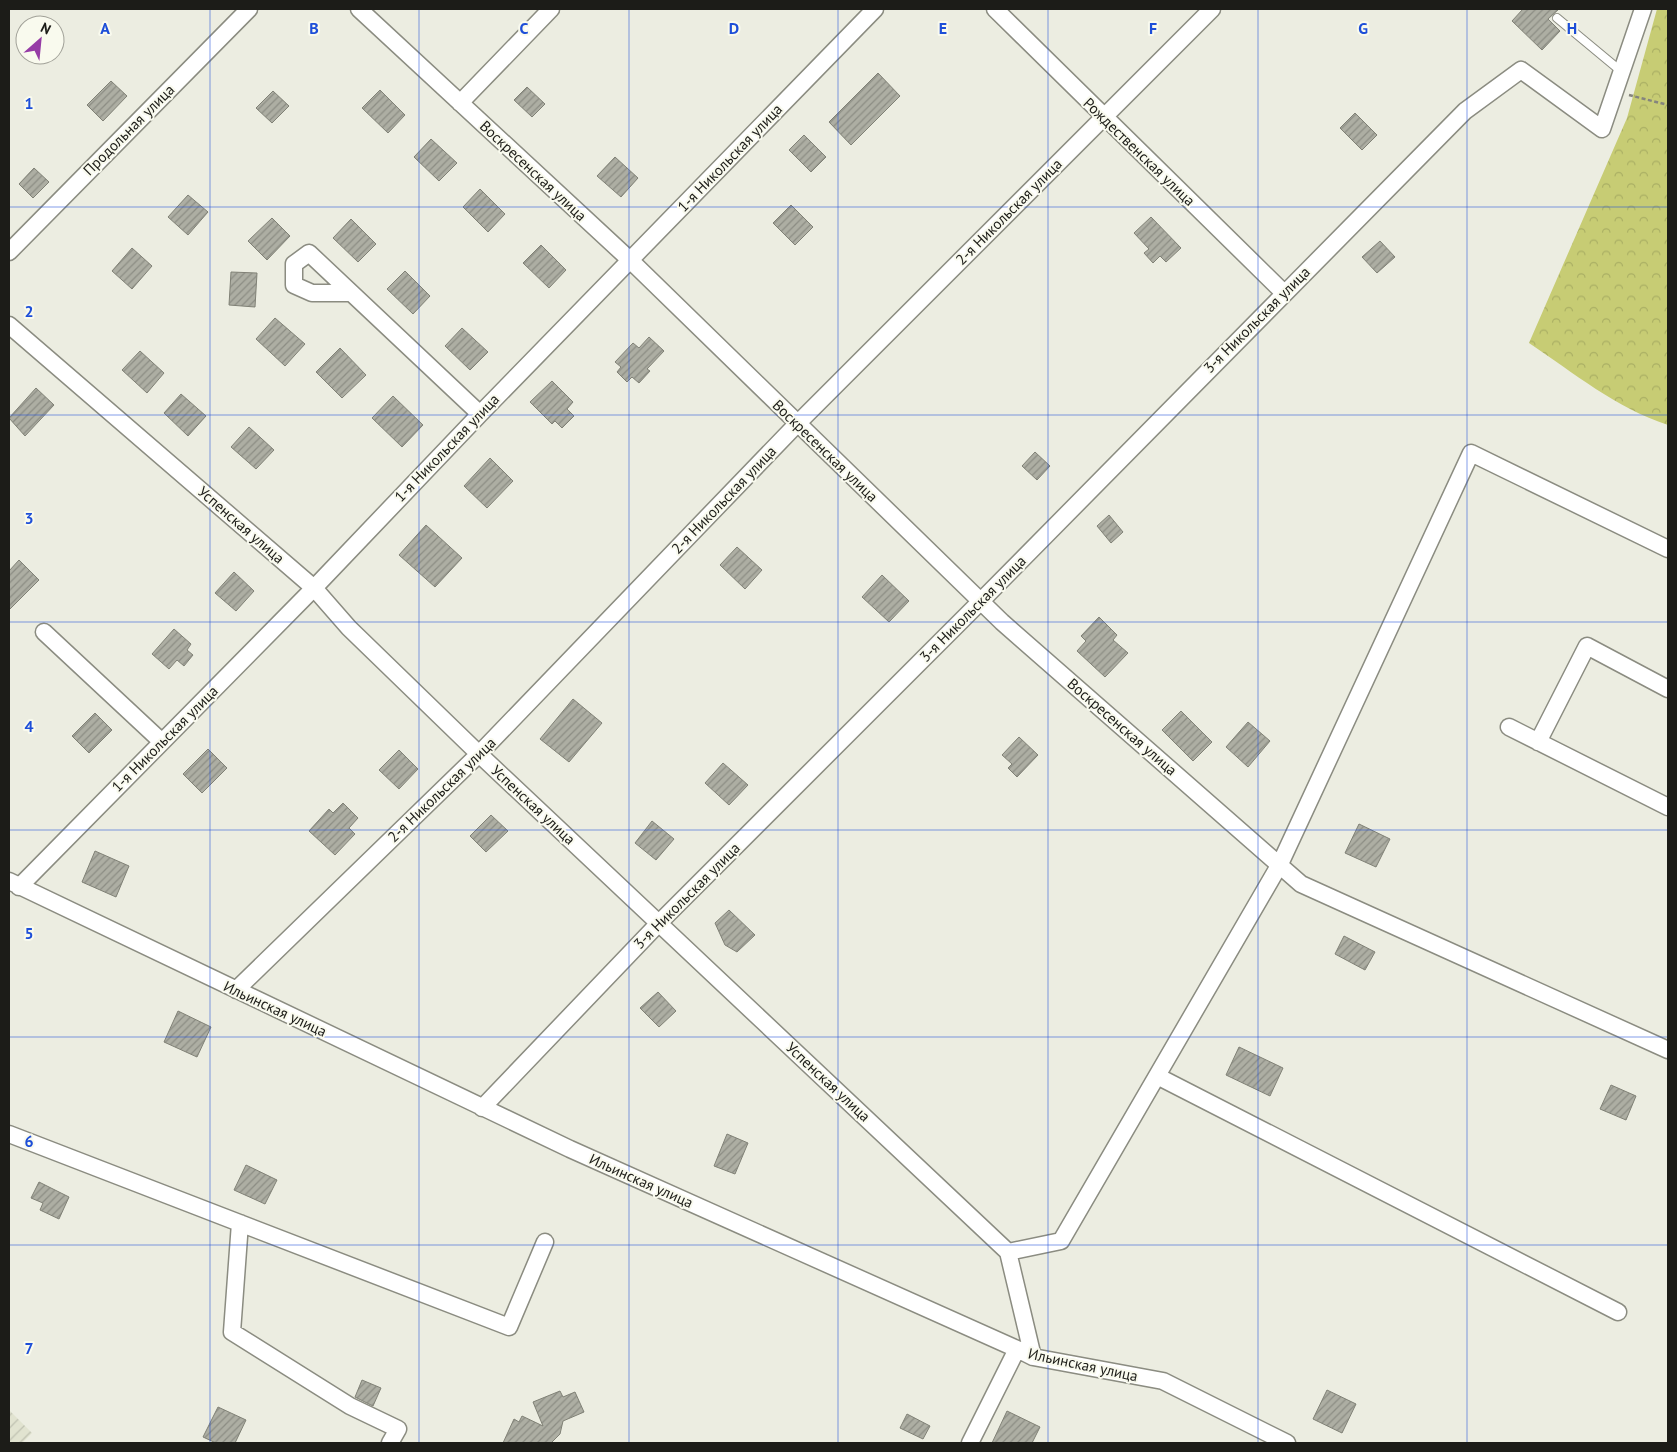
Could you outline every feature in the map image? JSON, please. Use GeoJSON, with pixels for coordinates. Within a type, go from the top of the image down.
{"type":"FeatureCollection","features":[{"type":"Feature","properties":{"kind":"street","name":"Продольная улица"},"geometry":{"type":"LineString","coordinates":[[9,252],[248,9]]}},
{"type":"Feature","properties":{"kind":"street","name":"Воскресенская улица"},"geometry":{"type":"LineString","coordinates":[[359,9],[630,260],[981,601],[1302,884],[1668,1050]]}},
{"type":"Feature","properties":{"kind":"street"},"geometry":{"type":"LineString","coordinates":[[460,103],[551,9]]}},
{"type":"Feature","properties":{"kind":"street","name":"1-я Никольская улица"},"geometry":{"type":"LineString","coordinates":[[14,884],[162,742],[314,588],[480,414],[875,9]]}},
{"type":"Feature","properties":{"kind":"street","name":"Рождественская улица"},"geometry":{"type":"LineString","coordinates":[[995,9],[1284,293]]}},
{"type":"Feature","properties":{"kind":"street","name":"2-я Никольская улица"},"geometry":{"type":"LineString","coordinates":[[236,990],[479,754],[797,424],[1212,9]]}},
{"type":"Feature","properties":{"kind":"street"},"geometry":{"type":"LineString","coordinates":[[1616,92],[1643,9]]}},
{"type":"Feature","properties":{"kind":"street","name":"3-я Никольская улица"},"geometry":{"type":"LineString","coordinates":[[482,1108],[659,923],[981,601],[1465,111],[1521,70],[1602,129],[1616,92]]}},
{"type":"Feature","properties":{"kind":"street"},"geometry":{"type":"LineString","coordinates":[[352,293],[480,414]]}},
{"type":"Feature","properties":{"kind":"street","name":"Успенская улица"},"geometry":{"type":"LineString","coordinates":[[9,325],[314,588],[349,628],[479,754],[1008,1252]]}},
{"type":"Feature","properties":{"kind":"street"},"geometry":{"type":"LineString","coordinates":[[1033,1356],[1008,1252],[1061,1241],[1280,864],[1471,453],[1668,549]]}},
{"type":"Feature","properties":{"kind":"street"},"geometry":{"type":"LineString","coordinates":[[44,632],[162,742]]}},
{"type":"Feature","properties":{"kind":"street"},"geometry":{"type":"LineString","coordinates":[[1538,742],[1587,646],[1668,689]]}},
{"type":"Feature","properties":{"kind":"street"},"geometry":{"type":"LineString","coordinates":[[1510,728],[1668,807]]}},
{"type":"Feature","properties":{"kind":"street","name":"Ильинская улица"},"geometry":{"type":"LineString","coordinates":[[14,884],[570,1149],[1017,1350],[1033,1356],[1163,1381],[1287,1443]]}},
{"type":"Feature","properties":{"kind":"street"},"geometry":{"type":"LineString","coordinates":[[1157,1076],[1618,1312]]}},
{"type":"Feature","properties":{"kind":"street"},"geometry":{"type":"LineString","coordinates":[[9,1134],[509,1327],[545,1242]]}},
{"type":"Feature","properties":{"kind":"street"},"geometry":{"type":"LineString","coordinates":[[240,1223],[232,1332],[350,1406],[398,1428],[390,1443]]}},
{"type":"Feature","properties":{"kind":"street"},"geometry":{"type":"LineString","coordinates":[[970,1443],[1017,1350]]}},
{"type":"Feature","properties":{"kind":"lane"},"geometry":{"type":"LineString","coordinates":[[1557,18],[1622,72]]}},
{"type":"Feature","properties":{"kind":"path"},"geometry":{"type":"LineString","coordinates":[[1616,92],[1668,105]]}},
{"type":"Feature","properties":{"kind":"shaded area"},"geometry":{"type":"Polygon","coordinates":[[[9,1410],[32,1433],[22,1443],[9,1443],[9,1410]]]}},
{"type":"Feature","properties":{"kind":"green space"},"geometry":{"type":"Polygon","coordinates":[[[1657,9],[1668,9],[1668,425],[1649,418],[1613,399],[1529,343],[1627,118],[1657,9]]]}},
{"type":"Feature","properties":{"kind":"building"},"geometry":{"type":"Polygon","coordinates":[[[1523,9],[1559,9],[1548,19],[1560,31],[1542,50],[1512,21],[1523,9]]]}},
{"type":"Feature","properties":{"kind":"building"},"geometry":{"type":"Polygon","coordinates":[[[878,73],[900,96],[851,145],[829,122],[878,73]]]}},
{"type":"Feature","properties":{"kind":"building"},"geometry":{"type":"Polygon","coordinates":[[[111,81],[127,96],[103,121],[87,105],[111,81]]]}},
{"type":"Feature","properties":{"kind":"building"},"geometry":{"type":"Polygon","coordinates":[[[527,87],[545,104],[532,117],[514,100],[527,87]]]}},
{"type":"Feature","properties":{"kind":"building"},"geometry":{"type":"Polygon","coordinates":[[[380,90],[405,115],[388,133],[362,108],[380,90]]]}},
{"type":"Feature","properties":{"kind":"building"},"geometry":{"type":"Polygon","coordinates":[[[273,91],[289,106],[272,123],[256,108],[273,91]]]}},
{"type":"Feature","properties":{"kind":"building"},"geometry":{"type":"Polygon","coordinates":[[[1355,113],[1377,135],[1362,150],[1340,128],[1355,113]]]}},
{"type":"Feature","properties":{"kind":"building"},"geometry":{"type":"Polygon","coordinates":[[[804,135],[826,157],[811,172],[789,150],[804,135]]]}},
{"type":"Feature","properties":{"kind":"building"},"geometry":{"type":"Polygon","coordinates":[[[431,139],[457,163],[439,181],[414,157],[431,139]]]}},
{"type":"Feature","properties":{"kind":"building"},"geometry":{"type":"Polygon","coordinates":[[[615,157],[638,178],[621,197],[597,176],[615,157]]]}},
{"type":"Feature","properties":{"kind":"building"},"geometry":{"type":"Polygon","coordinates":[[[34,168],[49,182],[33,198],[19,184],[34,168]]]}},
{"type":"Feature","properties":{"kind":"building"},"geometry":{"type":"Polygon","coordinates":[[[480,189],[505,214],[488,232],[463,207],[480,189]]]}},
{"type":"Feature","properties":{"kind":"building"},"geometry":{"type":"Polygon","coordinates":[[[188,195],[208,212],[188,235],[168,217],[188,195]]]}},
{"type":"Feature","properties":{"kind":"building"},"geometry":{"type":"Polygon","coordinates":[[[791,205],[813,227],[795,245],[773,223],[791,205]]]}},
{"type":"Feature","properties":{"kind":"building"},"geometry":{"type":"Polygon","coordinates":[[[1151,217],[1181,248],[1166,262],[1160,256],[1153,263],[1144,253],[1149,249],[1134,233],[1151,217]]]}},
{"type":"Feature","properties":{"kind":"building"},"geometry":{"type":"Polygon","coordinates":[[[272,218],[290,236],[267,260],[248,241],[272,218]]]}},
{"type":"Feature","properties":{"kind":"building"},"geometry":{"type":"Polygon","coordinates":[[[351,219],[376,244],[358,262],[333,238],[351,219]]]}},
{"type":"Feature","properties":{"kind":"building"},"geometry":{"type":"Polygon","coordinates":[[[1380,241],[1395,257],[1377,273],[1362,257],[1380,241]]]}},
{"type":"Feature","properties":{"kind":"building"},"geometry":{"type":"Polygon","coordinates":[[[541,245],[566,270],[549,288],[523,263],[541,245]]]}},
{"type":"Feature","properties":{"kind":"building"},"geometry":{"type":"Polygon","coordinates":[[[132,248],[152,266],[132,289],[112,271],[132,248]]]}},
{"type":"Feature","properties":{"kind":"building"},"geometry":{"type":"Polygon","coordinates":[[[405,271],[430,296],[413,314],[387,289],[405,271]]]}},
{"type":"Feature","properties":{"kind":"building"},"geometry":{"type":"Polygon","coordinates":[[[231,272],[257,273],[255,307],[229,305],[231,272]]]}},
{"type":"Feature","properties":{"kind":"building"},"geometry":{"type":"Polygon","coordinates":[[[275,318],[305,344],[285,366],[256,339],[275,318]]]}},
{"type":"Feature","properties":{"kind":"building"},"geometry":{"type":"Polygon","coordinates":[[[462,328],[488,352],[470,370],[445,346],[462,328]]]}},
{"type":"Feature","properties":{"kind":"building"},"geometry":{"type":"Polygon","coordinates":[[[649,337],[664,351],[647,369],[650,371],[639,383],[632,377],[627,382],[617,372],[621,367],[615,362],[633,343],[639,348],[649,337]]]}},
{"type":"Feature","properties":{"kind":"building"},"geometry":{"type":"Polygon","coordinates":[[[340,348],[366,375],[342,398],[316,372],[340,348]]]}},
{"type":"Feature","properties":{"kind":"building"},"geometry":{"type":"Polygon","coordinates":[[[140,351],[164,373],[147,393],[122,370],[140,351]]]}},
{"type":"Feature","properties":{"kind":"building"},"geometry":{"type":"Polygon","coordinates":[[[552,381],[573,402],[567,409],[574,416],[562,428],[555,421],[552,424],[530,402],[552,381]]]}},
{"type":"Feature","properties":{"kind":"building"},"geometry":{"type":"Polygon","coordinates":[[[36,388],[54,405],[25,436],[9,418],[36,388]]]}},
{"type":"Feature","properties":{"kind":"building"},"geometry":{"type":"Polygon","coordinates":[[[181,394],[206,416],[188,436],[164,413],[181,394]]]}},
{"type":"Feature","properties":{"kind":"building"},"geometry":{"type":"Polygon","coordinates":[[[393,396],[423,425],[402,447],[372,418],[393,396]]]}},
{"type":"Feature","properties":{"kind":"building"},"geometry":{"type":"Polygon","coordinates":[[[249,427],[274,450],[256,469],[231,447],[249,427]]]}},
{"type":"Feature","properties":{"kind":"building"},"geometry":{"type":"Polygon","coordinates":[[[1035,452],[1050,466],[1037,480],[1022,466],[1035,452]]]}},
{"type":"Feature","properties":{"kind":"building"},"geometry":{"type":"Polygon","coordinates":[[[490,458],[513,481],[487,508],[464,486],[490,458]]]}},
{"type":"Feature","properties":{"kind":"building"},"geometry":{"type":"Polygon","coordinates":[[[1109,515],[1123,532],[1111,543],[1097,526],[1109,515]]]}},
{"type":"Feature","properties":{"kind":"building"},"geometry":{"type":"Polygon","coordinates":[[[426,525],[462,558],[435,587],[399,555],[426,525]]]}},
{"type":"Feature","properties":{"kind":"building"},"geometry":{"type":"Polygon","coordinates":[[[737,547],[762,570],[745,589],[720,565],[737,547]]]}},
{"type":"Feature","properties":{"kind":"building"},"geometry":{"type":"Polygon","coordinates":[[[19,560],[39,580],[9,610],[9,571],[19,560]]]}},
{"type":"Feature","properties":{"kind":"building"},"geometry":{"type":"Polygon","coordinates":[[[234,572],[254,591],[236,611],[215,593],[234,572]]]}},
{"type":"Feature","properties":{"kind":"building"},"geometry":{"type":"Polygon","coordinates":[[[882,575],[909,601],[889,622],[862,597],[882,575]]]}},
{"type":"Feature","properties":{"kind":"building"},"geometry":{"type":"Polygon","coordinates":[[[1099,617],[1117,635],[1113,640],[1128,653],[1105,677],[1077,651],[1086,641],[1081,636],[1099,617]]]}},
{"type":"Feature","properties":{"kind":"building"},"geometry":{"type":"Polygon","coordinates":[[[174,629],[191,644],[187,650],[193,655],[184,666],[177,660],[169,669],[152,654],[174,629]]]}},
{"type":"Feature","properties":{"kind":"building"},"geometry":{"type":"Polygon","coordinates":[[[573,699],[602,723],[569,762],[540,739],[573,699]]]}},
{"type":"Feature","properties":{"kind":"building"},"geometry":{"type":"Polygon","coordinates":[[[1181,711],[1212,742],[1193,761],[1162,730],[1181,711]]]}},
{"type":"Feature","properties":{"kind":"building"},"geometry":{"type":"Polygon","coordinates":[[[95,713],[112,730],[89,753],[72,736],[95,713]]]}},
{"type":"Feature","properties":{"kind":"building"},"geometry":{"type":"Polygon","coordinates":[[[1248,722],[1270,741],[1248,767],[1226,747],[1248,722]]]}},
{"type":"Feature","properties":{"kind":"building"},"geometry":{"type":"Polygon","coordinates":[[[1019,737],[1038,755],[1017,777],[1008,768],[1012,764],[1002,755],[1019,737]]]}},
{"type":"Feature","properties":{"kind":"building"},"geometry":{"type":"Polygon","coordinates":[[[208,749],[227,768],[202,793],[183,774],[208,749]]]}},
{"type":"Feature","properties":{"kind":"building"},"geometry":{"type":"Polygon","coordinates":[[[399,750],[418,769],[399,789],[379,770],[399,750]]]}},
{"type":"Feature","properties":{"kind":"building"},"geometry":{"type":"Polygon","coordinates":[[[723,763],[748,785],[729,805],[705,783],[723,763]]]}},
{"type":"Feature","properties":{"kind":"building"},"geometry":{"type":"Polygon","coordinates":[[[343,803],[358,818],[349,828],[355,834],[335,855],[309,831],[329,809],[333,813],[343,803]]]}},
{"type":"Feature","properties":{"kind":"building"},"geometry":{"type":"Polygon","coordinates":[[[491,815],[508,831],[486,852],[470,836],[491,815]]]}},
{"type":"Feature","properties":{"kind":"building"},"geometry":{"type":"Polygon","coordinates":[[[652,821],[674,839],[656,860],[635,843],[652,821]]]}},
{"type":"Feature","properties":{"kind":"building"},"geometry":{"type":"Polygon","coordinates":[[[1359,824],[1390,839],[1376,867],[1345,853],[1359,824]]]}},
{"type":"Feature","properties":{"kind":"building"},"geometry":{"type":"Polygon","coordinates":[[[95,851],[129,866],[116,897],[82,882],[95,851]]]}},
{"type":"Feature","properties":{"kind":"building"},"geometry":{"type":"Polygon","coordinates":[[[729,910],[755,935],[737,952],[725,945],[715,923],[729,910]]]}},
{"type":"Feature","properties":{"kind":"building"},"geometry":{"type":"Polygon","coordinates":[[[1344,936],[1375,952],[1365,970],[1335,954],[1344,936]]]}},
{"type":"Feature","properties":{"kind":"building"},"geometry":{"type":"Polygon","coordinates":[[[658,992],[676,1011],[659,1027],[640,1008],[658,992]]]}},
{"type":"Feature","properties":{"kind":"building"},"geometry":{"type":"Polygon","coordinates":[[[178,1011],[211,1027],[197,1057],[164,1042],[178,1011]]]}},
{"type":"Feature","properties":{"kind":"building"},"geometry":{"type":"Polygon","coordinates":[[[1239,1047],[1283,1068],[1270,1096],[1226,1075],[1239,1047]]]}},
{"type":"Feature","properties":{"kind":"building"},"geometry":{"type":"Polygon","coordinates":[[[1611,1085],[1636,1096],[1626,1120],[1600,1109],[1611,1085]]]}},
{"type":"Feature","properties":{"kind":"building"},"geometry":{"type":"Polygon","coordinates":[[[727,1134],[748,1143],[735,1174],[714,1166],[727,1134]]]}},
{"type":"Feature","properties":{"kind":"building"},"geometry":{"type":"Polygon","coordinates":[[[246,1165],[277,1180],[265,1204],[234,1190],[246,1165]]]}},
{"type":"Feature","properties":{"kind":"building"},"geometry":{"type":"Polygon","coordinates":[[[39,1182],[69,1197],[59,1219],[40,1210],[43,1203],[31,1198],[39,1182]]]}},
{"type":"Feature","properties":{"kind":"building"},"geometry":{"type":"Polygon","coordinates":[[[362,1380],[381,1388],[373,1406],[355,1397],[362,1380]]]}},
{"type":"Feature","properties":{"kind":"building"},"geometry":{"type":"Polygon","coordinates":[[[1327,1390],[1356,1404],[1342,1433],[1313,1419],[1327,1390]]]}},
{"type":"Feature","properties":{"kind":"building"},"geometry":{"type":"Polygon","coordinates":[[[560,1391],[563,1397],[575,1392],[584,1412],[563,1421],[560,1434],[551,1443],[503,1443],[514,1419],[519,1422],[522,1416],[543,1426],[533,1402],[560,1391]]]}},
{"type":"Feature","properties":{"kind":"building"},"geometry":{"type":"Polygon","coordinates":[[[218,1407],[246,1420],[235,1443],[216,1443],[203,1437],[218,1407]]]}},
{"type":"Feature","properties":{"kind":"building"},"geometry":{"type":"Polygon","coordinates":[[[1007,1411],[1040,1427],[1032,1443],[992,1443],[1007,1411]]]}},
{"type":"Feature","properties":{"kind":"building"},"geometry":{"type":"Polygon","coordinates":[[[907,1414],[930,1426],[923,1439],[900,1428],[907,1414]]]}}]}
